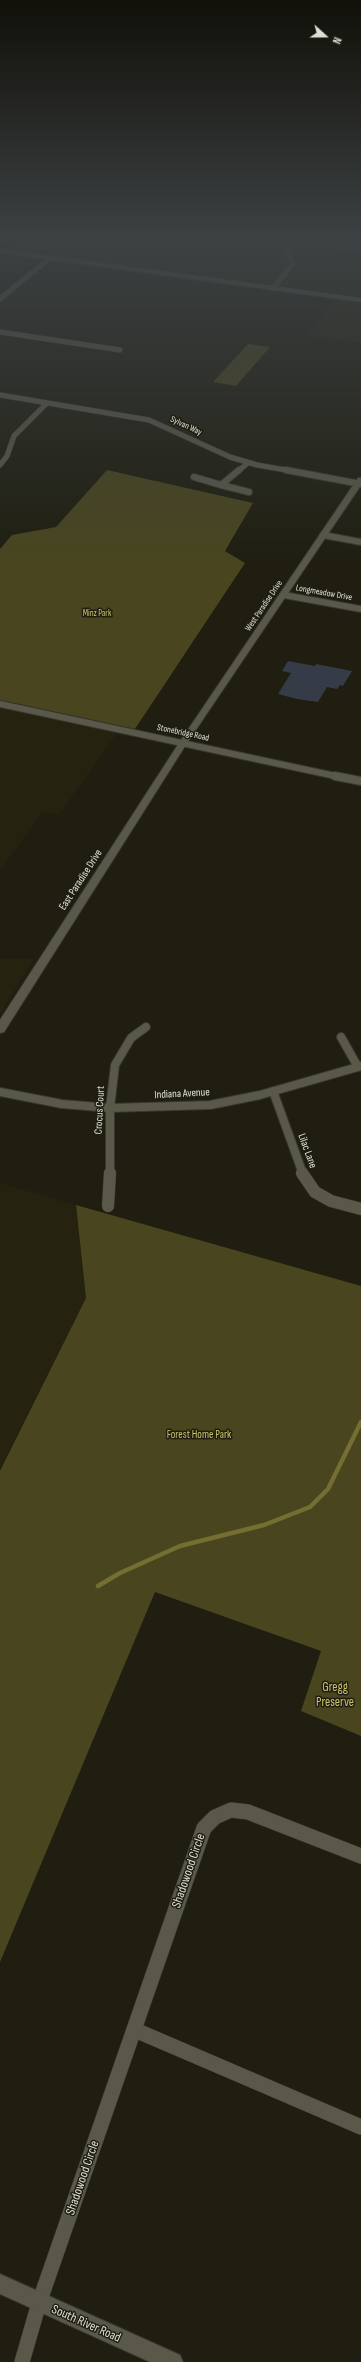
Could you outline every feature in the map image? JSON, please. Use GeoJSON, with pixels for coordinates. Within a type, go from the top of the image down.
{"type":"FeatureCollection","features":[{"type":"Feature","properties":{"kind":"street"},"geometry":{"type":"LineString","coordinates":[[95,346],[120,350]]}},
{"type":"Feature","properties":{"kind":"street","name":"Sylvan Way"},"geometry":{"type":"LineString","coordinates":[[0,395],[149,420],[230,457],[248,463],[360,483]]}},
{"type":"Feature","properties":{"kind":"street"},"geometry":{"type":"LineString","coordinates":[[0,464],[14,436],[47,403]]}},
{"type":"Feature","properties":{"kind":"street"},"geometry":{"type":"LineString","coordinates":[[221,485],[248,463]]}},
{"type":"Feature","properties":{"kind":"street"},"geometry":{"type":"LineString","coordinates":[[194,477],[249,492]]}},
{"type":"Feature","properties":{"kind":"street","name":"West Paradise Drive"},"geometry":{"type":"LineString","coordinates":[[183,743],[323,535],[360,483]]}},
{"type":"Feature","properties":{"kind":"street"},"geometry":{"type":"LineString","coordinates":[[323,535],[361,542]]}},
{"type":"Feature","properties":{"kind":"street","name":"Longmeadow Drive"},"geometry":{"type":"LineString","coordinates":[[284,595],[361,609]]}},
{"type":"Feature","properties":{"kind":"street","name":"Stonebridge Road"},"geometry":{"type":"LineString","coordinates":[[0,704],[361,781]]}},
{"type":"Feature","properties":{"kind":"street","name":"East Paradise Drive"},"geometry":{"type":"LineString","coordinates":[[0,1029],[183,743]]}},
{"type":"Feature","properties":{"kind":"street","name":"Crocus Court"},"geometry":{"type":"LineString","coordinates":[[108,1206],[111,1156],[110,1108],[118,1059],[131,1038],[146,1028]]}},
{"type":"Feature","properties":{"kind":"street"},"geometry":{"type":"LineString","coordinates":[[341,1037],[359,1067]]}},
{"type":"Feature","properties":{"kind":"street","name":"Indiana Avenue"},"geometry":{"type":"LineString","coordinates":[[0,1092],[62,1104],[110,1108],[210,1105],[273,1091],[359,1067]]}},
{"type":"Feature","properties":{"kind":"street","name":"Lilac Lane"},"geometry":{"type":"LineString","coordinates":[[273,1091],[302,1175],[315,1192],[331,1201],[361,1209]]}},
{"type":"Feature","properties":{"kind":"street","name":"Shadowood Circle"},"geometry":{"type":"LineString","coordinates":[[22,2362],[39,2303],[204,1828],[215,1817],[231,1810],[248,1812],[361,1856]]}},
{"type":"Feature","properties":{"kind":"street"},"geometry":{"type":"LineString","coordinates":[[135,2030],[361,2127]]}},
{"type":"Feature","properties":{"kind":"street","name":"South River Road"},"geometry":{"type":"LineString","coordinates":[[0,2284],[39,2303],[173,2362]]}},
{"type":"Feature","properties":{"kind":"shaded area"},"geometry":{"type":"Polygon","coordinates":[[[0,707],[117,733],[59,815],[42,812],[0,871],[0,707]]]}},
{"type":"Feature","properties":{"kind":"shaded area"},"geometry":{"type":"Polygon","coordinates":[[[0,959],[34,959],[0,1014],[0,959]]]}},
{"type":"Feature","properties":{"kind":"shaded area"},"geometry":{"type":"Polygon","coordinates":[[[0,1183],[76,1205],[86,1298],[0,1471],[0,1183]]]}},
{"type":"Feature","properties":{"kind":"green space"},"geometry":{"type":"Polygon","coordinates":[[[246,346],[270,347],[236,386],[213,382],[246,346]]]}},
{"type":"Feature","properties":{"kind":"green space","name":"Minz Park"},"geometry":{"type":"Polygon","coordinates":[[[107,470],[253,503],[225,551],[245,563],[135,729],[0,700],[0,549],[12,535],[56,527],[107,470]]]}},
{"type":"Feature","properties":{"kind":"green space","name":"Forest Home Park"},"geometry":{"type":"Polygon","coordinates":[[[76,1205],[361,1286],[361,1736],[301,1711],[321,1651],[155,1592],[0,1962],[0,1471],[86,1298],[76,1205]]]}},
{"type":"Feature","properties":{"kind":"building"},"geometry":{"type":"Polygon","coordinates":[[[288,661],[315,666],[316,664],[352,671],[343,686],[340,685],[337,689],[327,687],[318,702],[297,699],[278,694],[291,673],[282,671],[288,661]]]}},
{"type":"Feature","properties":{"kind":"waterway"},"geometry":{"type":"LineString","coordinates":[[98,1586],[120,1573],[180,1546],[264,1525],[310,1507],[328,1489],[361,1422]]}},
{"type":"Feature","properties":{"kind":"park label","name":"Gregg Preserve"},"geometry":{"type":"Point","coordinates":[335,1696]}}]}
